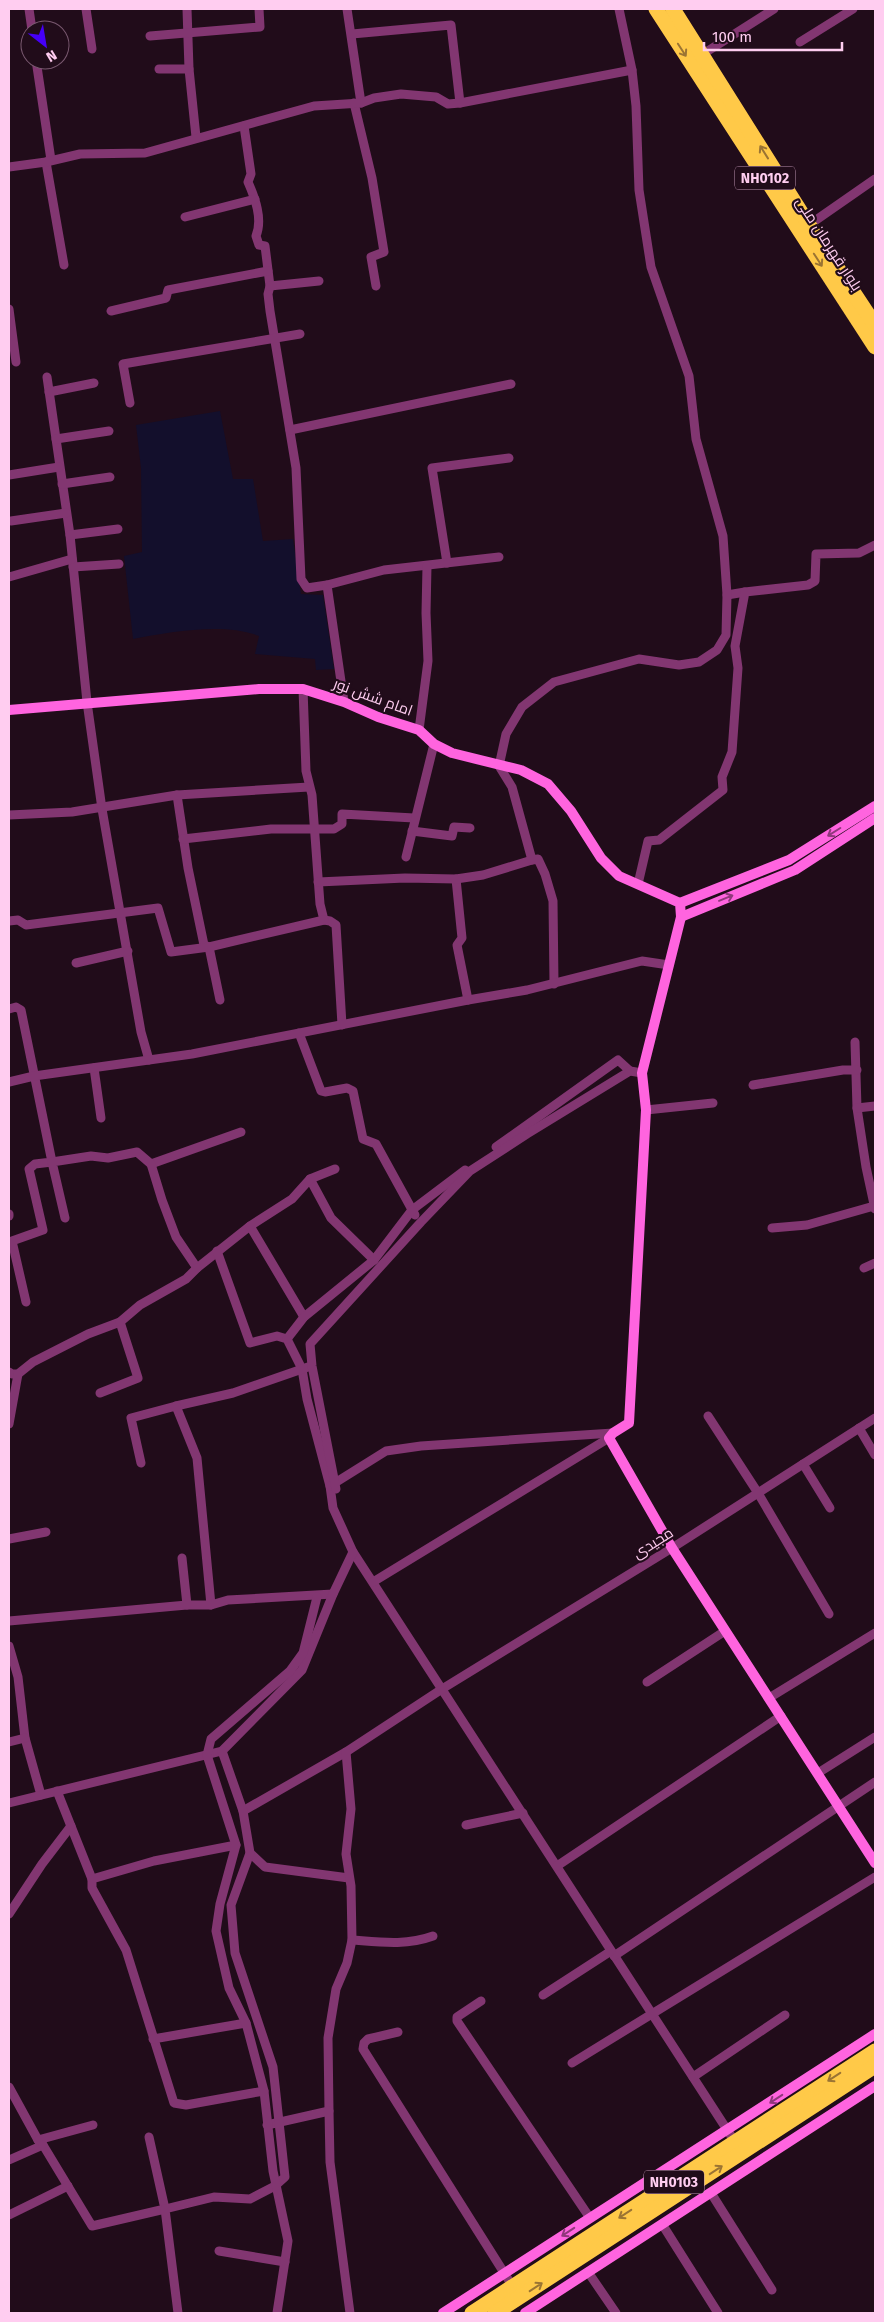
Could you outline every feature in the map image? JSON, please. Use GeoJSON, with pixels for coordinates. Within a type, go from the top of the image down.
{"type":"FeatureCollection","features":[{"type":"Feature","properties":{"kind":"highway","name":"بلوار قهرمان ملی"},"geometry":{"type":"LineString","coordinates":[[656,9],[804,228],[875,326]]}},
{"type":"Feature","properties":{"kind":"highway","name":"بلوار قهرمان ملی"},"geometry":{"type":"LineString","coordinates":[[673,9],[703,54],[875,347]]}},
{"type":"Feature","properties":{"kind":"highway","name":"NH0103"},"geometry":{"type":"LineString","coordinates":[[472,2313],[731,2136],[875,2050]]}},
{"type":"Feature","properties":{"kind":"highway","name":"NH0103"},"geometry":{"type":"LineString","coordinates":[[495,2313],[875,2066]]}},
{"type":"Feature","properties":{"kind":"street"},"geometry":{"type":"LineString","coordinates":[[86,9],[92,49]]}},
{"type":"Feature","properties":{"kind":"street"},"geometry":{"type":"LineString","coordinates":[[186,9],[189,34],[188,69],[196,137]]}},
{"type":"Feature","properties":{"kind":"street"},"geometry":{"type":"LineString","coordinates":[[150,36],[260,27],[259,9]]}},
{"type":"Feature","properties":{"kind":"street"},"geometry":{"type":"LineString","coordinates":[[348,9],[358,103],[384,252],[371,257],[376,286]]}},
{"type":"Feature","properties":{"kind":"street"},"geometry":{"type":"LineString","coordinates":[[532,860],[512,787],[499,766],[506,734],[522,707],[554,682],[639,659],[679,665],[699,662],[717,650],[726,635],[727,595],[723,536],[696,439],[689,376],[651,267],[640,190],[636,106],[632,70],[619,9]]}},
{"type":"Feature","properties":{"kind":"street"},"geometry":{"type":"LineString","coordinates":[[703,54],[774,9]]}},
{"type":"Feature","properties":{"kind":"street"},"geometry":{"type":"LineString","coordinates":[[800,42],[853,9]]}},
{"type":"Feature","properties":{"kind":"street"},"geometry":{"type":"LineString","coordinates":[[352,34],[451,25],[460,103]]}},
{"type":"Feature","properties":{"kind":"street"},"geometry":{"type":"LineString","coordinates":[[158,69],[188,69]]}},
{"type":"Feature","properties":{"kind":"street"},"geometry":{"type":"LineString","coordinates":[[37,70],[48,161],[64,265]]}},
{"type":"Feature","properties":{"kind":"street"},"geometry":{"type":"LineString","coordinates":[[9,167],[80,154],[145,152],[314,106],[358,103],[374,98],[401,94],[436,97],[448,104],[460,103],[632,70]]}},
{"type":"Feature","properties":{"kind":"street"},"geometry":{"type":"LineString","coordinates":[[244,126],[251,174],[248,182],[255,199],[259,228],[256,236],[259,245],[264,246],[270,286],[269,302],[296,468],[301,579],[307,588],[327,585],[384,570],[499,557]]}},
{"type":"Feature","properties":{"kind":"street"},"geometry":{"type":"LineString","coordinates":[[804,228],[875,180]]}},
{"type":"Feature","properties":{"kind":"street"},"geometry":{"type":"LineString","coordinates":[[185,217],[255,199]]}},
{"type":"Feature","properties":{"kind":"street"},"geometry":{"type":"LineString","coordinates":[[111,311],[166,298],[168,290],[268,271]]}},
{"type":"Feature","properties":{"kind":"street"},"geometry":{"type":"LineString","coordinates":[[270,286],[318,281]]}},
{"type":"Feature","properties":{"kind":"street"},"geometry":{"type":"LineString","coordinates":[[9,309],[16,362]]}},
{"type":"Feature","properties":{"kind":"street"},"geometry":{"type":"LineString","coordinates":[[130,403],[123,364],[300,334]]}},
{"type":"Feature","properties":{"kind":"street"},"geometry":{"type":"LineString","coordinates":[[47,377],[70,535],[87,702],[102,809],[141,1032],[150,1060]]}},
{"type":"Feature","properties":{"kind":"street"},"geometry":{"type":"LineString","coordinates":[[49,392],[94,383]]}},
{"type":"Feature","properties":{"kind":"street"},"geometry":{"type":"LineString","coordinates":[[290,430],[510,384]]}},
{"type":"Feature","properties":{"kind":"street"},"geometry":{"type":"LineString","coordinates":[[56,440],[109,431]]}},
{"type":"Feature","properties":{"kind":"street"},"geometry":{"type":"LineString","coordinates":[[447,562],[432,468],[509,458]]}},
{"type":"Feature","properties":{"kind":"street"},"geometry":{"type":"LineString","coordinates":[[9,475],[60,467]]}},
{"type":"Feature","properties":{"kind":"street"},"geometry":{"type":"LineString","coordinates":[[62,484],[110,477]]}},
{"type":"Feature","properties":{"kind":"street"},"geometry":{"type":"LineString","coordinates":[[11,521],[66,513]]}},
{"type":"Feature","properties":{"kind":"street"},"geometry":{"type":"LineString","coordinates":[[70,535],[118,529]]}},
{"type":"Feature","properties":{"kind":"street"},"geometry":{"type":"LineString","coordinates":[[727,595],[808,585],[815,582],[816,554],[859,553],[875,545]]}},
{"type":"Feature","properties":{"kind":"street"},"geometry":{"type":"LineString","coordinates":[[9,577],[73,563],[119,564]]}},
{"type":"Feature","properties":{"kind":"street"},"geometry":{"type":"LineString","coordinates":[[419,730],[428,662],[427,566]]}},
{"type":"Feature","properties":{"kind":"street"},"geometry":{"type":"LineString","coordinates":[[327,585],[344,702]]}},
{"type":"Feature","properties":{"kind":"street"},"geometry":{"type":"LineString","coordinates":[[638,884],[648,841],[660,840],[723,790],[722,777],[732,752],[738,668],[735,646],[746,592]]}},
{"type":"Feature","properties":{"kind":"street","name":"امام شش نور"},"geometry":{"type":"LineString","coordinates":[[9,710],[259,689],[303,689],[419,730],[434,744],[452,753],[520,770],[548,784],[571,811],[601,858],[619,876],[680,903]]}},
{"type":"Feature","properties":{"kind":"street"},"geometry":{"type":"LineString","coordinates":[[303,689],[306,771],[312,795],[318,882],[324,920]]}},
{"type":"Feature","properties":{"kind":"street"},"geometry":{"type":"LineString","coordinates":[[406,858],[414,818],[434,744]]}},
{"type":"Feature","properties":{"kind":"street"},"geometry":{"type":"LineString","coordinates":[[9,815],[102,809],[119,803],[177,795],[309,786]]}},
{"type":"Feature","properties":{"kind":"street"},"geometry":{"type":"LineString","coordinates":[[177,795],[183,839],[204,945],[209,947]]}},
{"type":"Feature","properties":{"kind":"street"},"geometry":{"type":"LineString","coordinates":[[373,1582],[611,1436],[629,1423],[646,1110],[642,1073],[681,917],[680,903],[789,860],[875,806]]}},
{"type":"Feature","properties":{"kind":"street"},"geometry":{"type":"LineString","coordinates":[[183,839],[271,829],[334,829],[342,824],[342,814],[414,818]]}},
{"type":"Feature","properties":{"kind":"street"},"geometry":{"type":"LineString","coordinates":[[681,917],[796,870],[875,818]]}},
{"type":"Feature","properties":{"kind":"street"},"geometry":{"type":"LineString","coordinates":[[412,831],[452,836],[454,827],[470,828]]}},
{"type":"Feature","properties":{"kind":"street"},"geometry":{"type":"LineString","coordinates":[[318,882],[405,878],[456,879],[484,875],[538,859],[545,874],[553,901],[554,984]]}},
{"type":"Feature","properties":{"kind":"street"},"geometry":{"type":"LineString","coordinates":[[456,879],[462,938],[457,945],[468,1000]]}},
{"type":"Feature","properties":{"kind":"street"},"geometry":{"type":"LineString","coordinates":[[9,921],[18,920],[26,925],[158,908],[171,952],[209,947],[324,920],[330,921],[336,925],[342,1025]]}},
{"type":"Feature","properties":{"kind":"street"},"geometry":{"type":"LineString","coordinates":[[209,947],[220,1000]]}},
{"type":"Feature","properties":{"kind":"street"},"geometry":{"type":"LineString","coordinates":[[76,963],[128,951]]}},
{"type":"Feature","properties":{"kind":"street"},"geometry":{"type":"LineString","coordinates":[[9,1082],[34,1076],[192,1054],[497,996],[554,984],[642,961],[669,965]]}},
{"type":"Feature","properties":{"kind":"street"},"geometry":{"type":"LineString","coordinates":[[9,1009],[16,1007],[21,1010],[65,1218]]}},
{"type":"Feature","properties":{"kind":"street"},"geometry":{"type":"LineString","coordinates":[[299,1033],[321,1091],[348,1088],[353,1091],[363,1139],[376,1144],[412,1210],[421,1222]]}},
{"type":"Feature","properties":{"kind":"street"},"geometry":{"type":"LineString","coordinates":[[772,1228],[807,1224],[875,1207],[866,1167],[857,1108],[856,1042]]}},
{"type":"Feature","properties":{"kind":"street"},"geometry":{"type":"LineString","coordinates":[[287,1340],[304,1318],[374,1260],[412,1210],[618,1060],[630,1071],[642,1073]]}},
{"type":"Feature","properties":{"kind":"street"},"geometry":{"type":"LineString","coordinates":[[94,1068],[101,1118]]}},
{"type":"Feature","properties":{"kind":"street"},"geometry":{"type":"LineString","coordinates":[[753,1085],[843,1070],[857,1070]]}},
{"type":"Feature","properties":{"kind":"street"},"geometry":{"type":"LineString","coordinates":[[333,1508],[332,1485],[310,1344],[470,1171],[630,1071]]}},
{"type":"Feature","properties":{"kind":"street"},"geometry":{"type":"LineString","coordinates":[[646,1110],[713,1103]]}},
{"type":"Feature","properties":{"kind":"street"},"geometry":{"type":"LineString","coordinates":[[857,1108],[875,1106]]}},
{"type":"Feature","properties":{"kind":"street"},"geometry":{"type":"LineString","coordinates":[[151,1164],[241,1132]]}},
{"type":"Feature","properties":{"kind":"street"},"geometry":{"type":"LineString","coordinates":[[26,1302],[12,1240],[43,1230],[29,1169],[35,1164],[92,1156],[108,1158],[137,1152],[151,1164],[176,1237],[197,1268]]}},
{"type":"Feature","properties":{"kind":"street"},"geometry":{"type":"LineString","coordinates":[[9,1424],[14,1373],[88,1334],[120,1322],[140,1305],[186,1279],[217,1251],[250,1226],[292,1199],[310,1179],[335,1169]]}},
{"type":"Feature","properties":{"kind":"street"},"geometry":{"type":"LineString","coordinates":[[310,1179],[331,1218],[374,1260]]}},
{"type":"Feature","properties":{"kind":"street"},"geometry":{"type":"LineString","coordinates":[[250,1226],[304,1318]]}},
{"type":"Feature","properties":{"kind":"street"},"geometry":{"type":"LineString","coordinates":[[217,1251],[250,1343],[277,1336],[287,1340],[302,1369],[307,1399],[344,1531]]}},
{"type":"Feature","properties":{"kind":"street"},"geometry":{"type":"LineString","coordinates":[[864,1268],[875,1263]]}},
{"type":"Feature","properties":{"kind":"street"},"geometry":{"type":"LineString","coordinates":[[100,1393],[138,1378],[120,1322]]}},
{"type":"Feature","properties":{"kind":"street"},"geometry":{"type":"LineString","coordinates":[[141,1463],[131,1418],[233,1394],[312,1366]]}},
{"type":"Feature","properties":{"kind":"street"},"geometry":{"type":"LineString","coordinates":[[176,1406],[197,1458],[211,1605]]}},
{"type":"Feature","properties":{"kind":"street"},"geometry":{"type":"LineString","coordinates":[[708,1416],[758,1493],[829,1614]]}},
{"type":"Feature","properties":{"kind":"street","name":"مجیدی"},"geometry":{"type":"LineString","coordinates":[[243,1811],[346,1752],[442,1689],[672,1548],[875,1418]]}},
{"type":"Feature","properties":{"kind":"street"},"geometry":{"type":"LineString","coordinates":[[859,1428],[875,1454]]}},
{"type":"Feature","properties":{"kind":"street"},"geometry":{"type":"LineString","coordinates":[[332,1485],[386,1451],[421,1446],[611,1436]]}},
{"type":"Feature","properties":{"kind":"street"},"geometry":{"type":"LineString","coordinates":[[611,1436],[672,1548],[875,1863]]}},
{"type":"Feature","properties":{"kind":"street"},"geometry":{"type":"LineString","coordinates":[[803,1464],[830,1508]]}},
{"type":"Feature","properties":{"kind":"street"},"geometry":{"type":"LineString","coordinates":[[326,1500],[333,1508],[353,1552],[731,2136]]}},
{"type":"Feature","properties":{"kind":"street"},"geometry":{"type":"LineString","coordinates":[[9,1539],[46,1532]]}},
{"type":"Feature","properties":{"kind":"street"},"geometry":{"type":"LineString","coordinates":[[9,1803],[222,1751],[302,1670],[333,1594],[353,1552]]}},
{"type":"Feature","properties":{"kind":"street"},"geometry":{"type":"LineString","coordinates":[[182,1558],[187,1605]]}},
{"type":"Feature","properties":{"kind":"street"},"geometry":{"type":"LineString","coordinates":[[9,1621],[187,1605],[211,1605],[228,1600],[317,1597],[333,1594]]}},
{"type":"Feature","properties":{"kind":"street"},"geometry":{"type":"LineString","coordinates":[[277,2313],[288,2241],[275,2186],[264,2091],[246,2023],[229,1988],[216,1931],[220,1904],[236,1845],[207,1755],[210,1739],[290,1671],[303,1653],[317,1597]]}},
{"type":"Feature","properties":{"kind":"street"},"geometry":{"type":"LineString","coordinates":[[646,1682],[725,1630]]}},
{"type":"Feature","properties":{"kind":"street"},"geometry":{"type":"LineString","coordinates":[[769,1698],[875,1633]]}},
{"type":"Feature","properties":{"kind":"street"},"geometry":{"type":"LineString","coordinates":[[9,1646],[13,1679],[25,1738],[41,1795]]}},
{"type":"Feature","properties":{"kind":"street"},"geometry":{"type":"LineString","coordinates":[[557,1866],[781,1716]]}},
{"type":"Feature","properties":{"kind":"street"},"geometry":{"type":"LineString","coordinates":[[818,1773],[875,1736]]}},
{"type":"Feature","properties":{"kind":"street"},"geometry":{"type":"LineString","coordinates":[[9,1742],[25,1738]]}},
{"type":"Feature","properties":{"kind":"street"},"geometry":{"type":"LineString","coordinates":[[9,2087],[40,2143],[92,2226],[214,2197],[250,2199],[275,2186],[286,2177],[273,2067],[235,1953],[231,1906],[250,1853],[243,1811],[222,1751]]}},
{"type":"Feature","properties":{"kind":"street"},"geometry":{"type":"LineString","coordinates":[[346,1752],[351,1809],[346,1854],[352,1940],[347,1963],[336,1989],[328,2038],[331,2172],[350,2313]]}},
{"type":"Feature","properties":{"kind":"street"},"geometry":{"type":"LineString","coordinates":[[542,1995],[612,1954],[875,1782]]}},
{"type":"Feature","properties":{"kind":"street"},"geometry":{"type":"LineString","coordinates":[[57,1791],[92,1879],[92,1888],[126,1950],[174,2103],[186,2104],[264,2091]]}},
{"type":"Feature","properties":{"kind":"street"},"geometry":{"type":"LineString","coordinates":[[466,1825],[523,1813]]}},
{"type":"Feature","properties":{"kind":"street"},"geometry":{"type":"LineString","coordinates":[[9,1914],[42,1864],[72,1826]]}},
{"type":"Feature","properties":{"kind":"street"},"geometry":{"type":"LineString","coordinates":[[92,1879],[154,1861],[236,1845]]}},
{"type":"Feature","properties":{"kind":"street"},"geometry":{"type":"LineString","coordinates":[[250,1853],[265,1867],[349,1878]]}},
{"type":"Feature","properties":{"kind":"street"},"geometry":{"type":"LineString","coordinates":[[572,2063],[875,1877]]}},
{"type":"Feature","properties":{"kind":"street"},"geometry":{"type":"LineString","coordinates":[[352,1940],[397,1943],[420,1941],[433,1936]]}},
{"type":"Feature","properties":{"kind":"street"},"geometry":{"type":"LineString","coordinates":[[481,2001],[457,2017],[457,2021],[590,2218]]}},
{"type":"Feature","properties":{"kind":"street"},"geometry":{"type":"LineString","coordinates":[[693,2077],[785,2015]]}},
{"type":"Feature","properties":{"kind":"street"},"geometry":{"type":"LineString","coordinates":[[153,2039],[246,2023]]}},
{"type":"Feature","properties":{"kind":"street"},"geometry":{"type":"LineString","coordinates":[[398,2032],[368,2039],[364,2043],[363,2049],[514,2286]]}},
{"type":"Feature","properties":{"kind":"street"},"geometry":{"type":"LineString","coordinates":[[443,2313],[590,2218],[731,2136],[875,2034]]}},
{"type":"Feature","properties":{"kind":"street"},"geometry":{"type":"LineString","coordinates":[[525,2313],[782,2146],[874,2090]]}},
{"type":"Feature","properties":{"kind":"street"},"geometry":{"type":"LineString","coordinates":[[267,2125],[329,2111]]}},
{"type":"Feature","properties":{"kind":"street"},"geometry":{"type":"LineString","coordinates":[[9,2160],[40,2143],[93,2124]]}},
{"type":"Feature","properties":{"kind":"street"},"geometry":{"type":"LineString","coordinates":[[149,2137],[165,2209],[178,2313]]}},
{"type":"Feature","properties":{"kind":"street"},"geometry":{"type":"LineString","coordinates":[[9,2215],[68,2186]]}},
{"type":"Feature","properties":{"kind":"street"},"geometry":{"type":"LineString","coordinates":[[711,2193],[772,2290]]}},
{"type":"Feature","properties":{"kind":"street"},"geometry":{"type":"LineString","coordinates":[[662,2224],[718,2313]]}},
{"type":"Feature","properties":{"kind":"street"},"geometry":{"type":"LineString","coordinates":[[219,2251],[285,2262]]}},
{"type":"Feature","properties":{"kind":"street"},"geometry":{"type":"LineString","coordinates":[[588,2272],[616,2313]]}},
{"type":"Feature","properties":{"kind":"shaded area"},"geometry":{"type":"Polygon","coordinates":[[[220,411],[233,479],[253,479],[263,541],[293,539],[301,594],[323,595],[334,669],[316,670],[315,659],[255,654],[259,636],[245,632],[214,629],[197,630],[133,639],[124,556],[142,552],[141,468],[136,425],[220,411]]]}}]}
